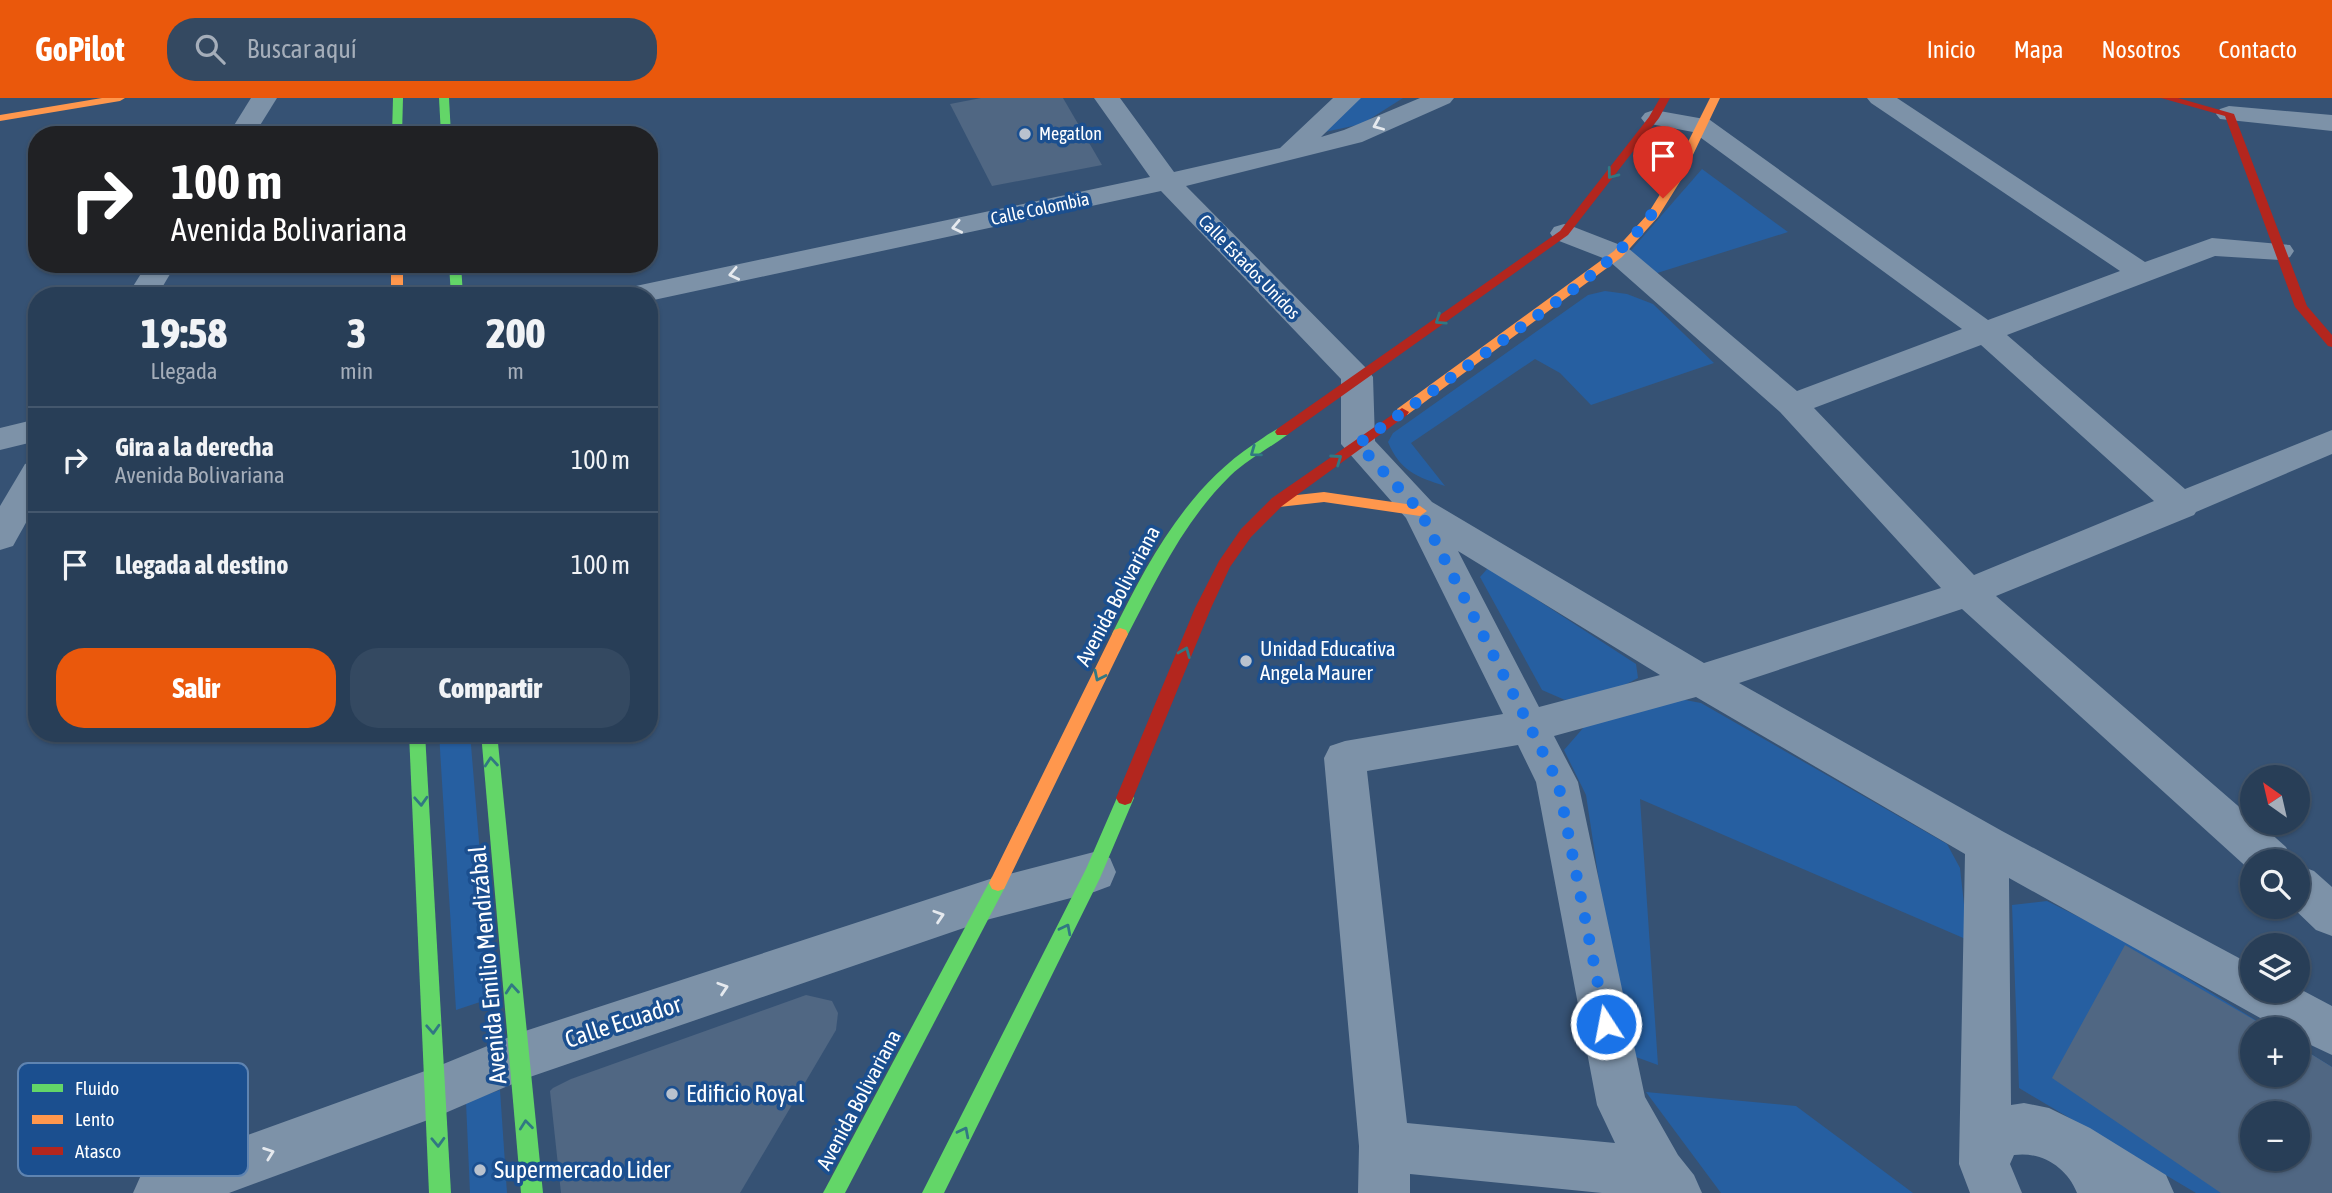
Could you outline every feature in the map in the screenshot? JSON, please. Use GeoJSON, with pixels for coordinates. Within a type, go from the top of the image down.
{"type":"FeatureCollection","features":[{"type":"Feature","properties":{"kind":"main road"},"geometry":{"type":"LineString","coordinates":[[0,118],[120,98]]}},
{"type":"Feature","properties":{"kind":"main road"},"geometry":{"type":"LineString","coordinates":[[397,126],[398,98]]}},
{"type":"Feature","properties":{"kind":"main road"},"geometry":{"type":"LineString","coordinates":[[444,98],[446,126]]}},
{"type":"Feature","properties":{"kind":"main road"},"geometry":{"type":"LineString","coordinates":[[933,1193],[1094,872],[1203,608],[1224,565],[1246,534],[1277,502],[1556,302],[1618,254],[1652,216],[1675,180],[1715,98]]}},
{"type":"Feature","properties":{"kind":"main road"},"geometry":{"type":"LineString","coordinates":[[2166,98],[2229,114],[2301,307],[2332,343]]}},
{"type":"Feature","properties":{"kind":"main road","name":"Avenida Bolivariana"},"geometry":{"type":"LineString","coordinates":[[834,1193],[990,899],[1141,590],[1179,528],[1225,473],[1564,233],[1660,108]]}},
{"type":"Feature","properties":{"kind":"main road"},"geometry":{"type":"LineString","coordinates":[[1277,502],[1324,496],[1420,511]]}},
{"type":"Feature","properties":{"kind":"main road"},"geometry":{"type":"LineString","coordinates":[[417,742],[440,1193]]}},
{"type":"Feature","properties":{"kind":"main road","name":"Avenida Emilio Mendizábal"},"geometry":{"type":"LineString","coordinates":[[490,742],[532,1193]]}},
{"type":"Feature","properties":{"kind":"street"},"geometry":{"type":"LineString","coordinates":[[247,126],[264,98]]}},
{"type":"Feature","properties":{"kind":"street","name":"Calle Estados Unidos"},"geometry":{"type":"LineString","coordinates":[[1107,98],[1167,182],[1357,377]]}},
{"type":"Feature","properties":{"kind":"street"},"geometry":{"type":"LineString","coordinates":[[1288,154],[1348,98]]}},
{"type":"Feature","properties":{"kind":"street","name":"Calle Colombia"},"geometry":{"type":"LineString","coordinates":[[658,290],[1288,154],[1353,136],[1440,98]]}},
{"type":"Feature","properties":{"kind":"street"},"geometry":{"type":"LineString","coordinates":[[1880,98],[2142,273]]}},
{"type":"Feature","properties":{"kind":"street"},"geometry":{"type":"LineString","coordinates":[[1660,108],[1701,125],[1984,331],[2182,506]]}},
{"type":"Feature","properties":{"kind":"street"},"geometry":{"type":"LineString","coordinates":[[2229,114],[2332,123]]}},
{"type":"Feature","properties":{"kind":"street"},"geometry":{"type":"LineString","coordinates":[[1564,233],[1618,254],[1792,404],[1968,593],[2257,849]]}},
{"type":"Feature","properties":{"kind":"street"},"geometry":{"type":"LineString","coordinates":[[1792,404],[2212,247],[2280,251]]}},
{"type":"Feature","properties":{"kind":"street"},"geometry":{"type":"LineString","coordinates":[[1357,377],[1358,444],[1420,511],[1558,782],[1622,1105],[1668,1183]]}},
{"type":"Feature","properties":{"kind":"street"},"geometry":{"type":"LineString","coordinates":[[0,439],[28,432]]}},
{"type":"Feature","properties":{"kind":"street"},"geometry":{"type":"LineString","coordinates":[[1668,1183],[1384,1169],[1345,758],[1531,726],[1700,680],[1968,593],[2182,506],[2332,441]]}},
{"type":"Feature","properties":{"kind":"street"},"geometry":{"type":"LineString","coordinates":[[0,537],[28,488]]}},
{"type":"Feature","properties":{"kind":"street"},"geometry":{"type":"LineString","coordinates":[[1420,511],[1700,680],[1987,845],[2240,982]]}},
{"type":"Feature","properties":{"kind":"street"},"geometry":{"type":"LineString","coordinates":[[1987,845],[1986,1092],[1991,1180]]}},
{"type":"Feature","properties":{"kind":"street","name":"Calle Ecuador"},"geometry":{"type":"LineString","coordinates":[[248,1161],[436,1092],[519,1057],[990,899],[1094,872]]}},
{"type":"Feature","properties":{"kind":"street"},"geometry":{"type":"LineString","coordinates":[[2310,896],[2332,915]]}},
{"type":"Feature","properties":{"kind":"street"},"geometry":{"type":"LineString","coordinates":[[2278,1003],[2332,1032]]}},
{"type":"Feature","properties":{"kind":"street"},"geometry":{"type":"LineString","coordinates":[[1986,1092],[2134,1192]]}},
{"type":"Feature","properties":{"kind":"street"},"geometry":{"type":"LineString","coordinates":[[1991,1180],[1992,1139],[2003,1130],[2020,1127],[2058,1140]]}},
{"type":"Feature","properties":{"kind":"street","name":"Calle Ecuador"},"geometry":{"type":"LineString","coordinates":[[159,1193],[206,1176]]}},
{"type":"Feature","properties":{"kind":"shaded area"},"geometry":{"type":"Polygon","coordinates":[[[1358,98],[1403,98],[1362,124],[1320,133],[1358,98]]]}},
{"type":"Feature","properties":{"kind":"shaded area"},"geometry":{"type":"Polygon","coordinates":[[[1702,169],[1788,232],[1654,274],[1627,255],[1702,169]]]}},
{"type":"Feature","properties":{"kind":"shaded area"},"geometry":{"type":"Polygon","coordinates":[[[1605,291],[1627,294],[1653,304],[1714,363],[1591,405],[1560,373],[1535,359],[1411,443],[1445,486],[1410,472],[1398,460],[1388,442],[1393,433],[1588,295],[1605,291]]]}},
{"type":"Feature","properties":{"kind":"shaded area"},"geometry":{"type":"Polygon","coordinates":[[[1488,568],[1636,664],[1638,678],[1617,689],[1565,700],[1542,690],[1480,577],[1488,568]]]}},
{"type":"Feature","properties":{"kind":"shaded area"},"geometry":{"type":"Polygon","coordinates":[[[1680,699],[1701,703],[1947,844],[1960,868],[1968,940],[1640,799],[1658,1065],[1625,1053],[1586,795],[1564,750],[1584,727],[1680,699]]]}},
{"type":"Feature","properties":{"kind":"shaded area"},"geometry":{"type":"Polygon","coordinates":[[[440,742],[471,742],[492,998],[456,1010],[440,742]]]}},
{"type":"Feature","properties":{"kind":"shaded area"},"geometry":{"type":"Polygon","coordinates":[[[2047,901],[2127,941],[2250,1017],[2240,1017],[2240,1087],[2310,1087],[2310,1053],[2332,1067],[2332,1193],[2196,1193],[2019,1088],[2012,905],[2047,901]]]}},
{"type":"Feature","properties":{"kind":"shaded area"},"geometry":{"type":"Polygon","coordinates":[[[500,1090],[507,1193],[470,1193],[466,1102],[500,1090]]]}},
{"type":"Feature","properties":{"kind":"shaded area"},"geometry":{"type":"Polygon","coordinates":[[[1646,1092],[1796,1106],[1913,1193],[1721,1193],[1646,1092]]]}},
{"type":"Feature","properties":{"kind":"building","name":"Megatlon"},"geometry":{"type":"Polygon","coordinates":[[[981,98],[1063,98],[1102,165],[992,186],[950,104],[981,98]]]}},
{"type":"Feature","properties":{"kind":"building"},"geometry":{"type":"Polygon","coordinates":[[[2125,945],[2249,1017],[2240,1017],[2240,1087],[2310,1087],[2310,1053],[2332,1067],[2332,1193],[2221,1193],[2052,1078],[2125,945]]]}},
{"type":"Feature","properties":{"kind":"building","name":"Edificio Royal"},"geometry":{"type":"Polygon","coordinates":[[[806,995],[832,1001],[838,1013],[836,1030],[740,1193],[561,1193],[550,1091],[553,1088],[571,1079],[806,995]]]}},
{"type":"Feature","properties":{"kind":"traffic: fast"},"geometry":{"type":"LineString","coordinates":[[397,126],[398,98]]}},
{"type":"Feature","properties":{"kind":"traffic: fast"},"geometry":{"type":"LineString","coordinates":[[444,98],[446,126]]}},
{"type":"Feature","properties":{"kind":"traffic: fast"},"geometry":{"type":"LineString","coordinates":[[456,273],[456,287]]}},
{"type":"Feature","properties":{"kind":"traffic: fast"},"geometry":{"type":"LineString","coordinates":[[1120,634],[1153,570],[1179,528],[1209,489],[1246,456],[1282,432]]}},
{"type":"Feature","properties":{"kind":"traffic: fast"},"geometry":{"type":"LineString","coordinates":[[417,742],[440,1193]]}},
{"type":"Feature","properties":{"kind":"traffic: fast"},"geometry":{"type":"LineString","coordinates":[[490,742],[532,1193]]}},
{"type":"Feature","properties":{"kind":"traffic: fast"},"geometry":{"type":"LineString","coordinates":[[933,1193],[1094,872],[1125,798]]}},
{"type":"Feature","properties":{"kind":"traffic: fast"},"geometry":{"type":"LineString","coordinates":[[834,1193],[998,883]]}},
{"type":"Feature","properties":{"kind":"traffic: slow"},"geometry":{"type":"LineString","coordinates":[[0,118],[120,98]]}},
{"type":"Feature","properties":{"kind":"traffic: slow"},"geometry":{"type":"LineString","coordinates":[[1402,412],[1618,254],[1652,217],[1675,180],[1715,98]]}},
{"type":"Feature","properties":{"kind":"traffic: slow"},"geometry":{"type":"LineString","coordinates":[[397,273],[397,287]]}},
{"type":"Feature","properties":{"kind":"traffic: slow"},"geometry":{"type":"LineString","coordinates":[[1279,502],[1324,497],[1420,511]]}},
{"type":"Feature","properties":{"kind":"traffic: slow"},"geometry":{"type":"LineString","coordinates":[[998,883],[1120,634]]}},
{"type":"Feature","properties":{"kind":"traffic: jam"},"geometry":{"type":"LineString","coordinates":[[1282,432],[1564,233],[1654,118],[1665,98]]}},
{"type":"Feature","properties":{"kind":"traffic: jam"},"geometry":{"type":"LineString","coordinates":[[2166,98],[2229,114],[2301,307],[2332,343]]}},
{"type":"Feature","properties":{"kind":"traffic: jam"},"geometry":{"type":"LineString","coordinates":[[1125,798],[1203,608],[1224,565],[1246,533],[1277,502],[1402,412]]}},
{"type":"Feature","properties":{"kind":"place","name":"Megatlon"},"geometry":{"type":"Point","coordinates":[1025,134]}},
{"type":"Feature","properties":{"kind":"place","name":"Unidad Educativa Angela Maurer"},"geometry":{"type":"Point","coordinates":[1246,661]}},
{"type":"Feature","properties":{"kind":"place","name":"Edificio Royal"},"geometry":{"type":"Point","coordinates":[672,1094]}},
{"type":"Feature","properties":{"kind":"place","name":"Supermercado Lider"},"geometry":{"type":"Point","coordinates":[480,1170]}},
{"type":"Feature","properties":{"kind":"route"},"geometry":{"type":"LineString","coordinates":[[1606,1024],[1558,782],[1420,511],[1358,444],[1556,302],[1618,254],[1652,216],[1663,198]]}}]}
